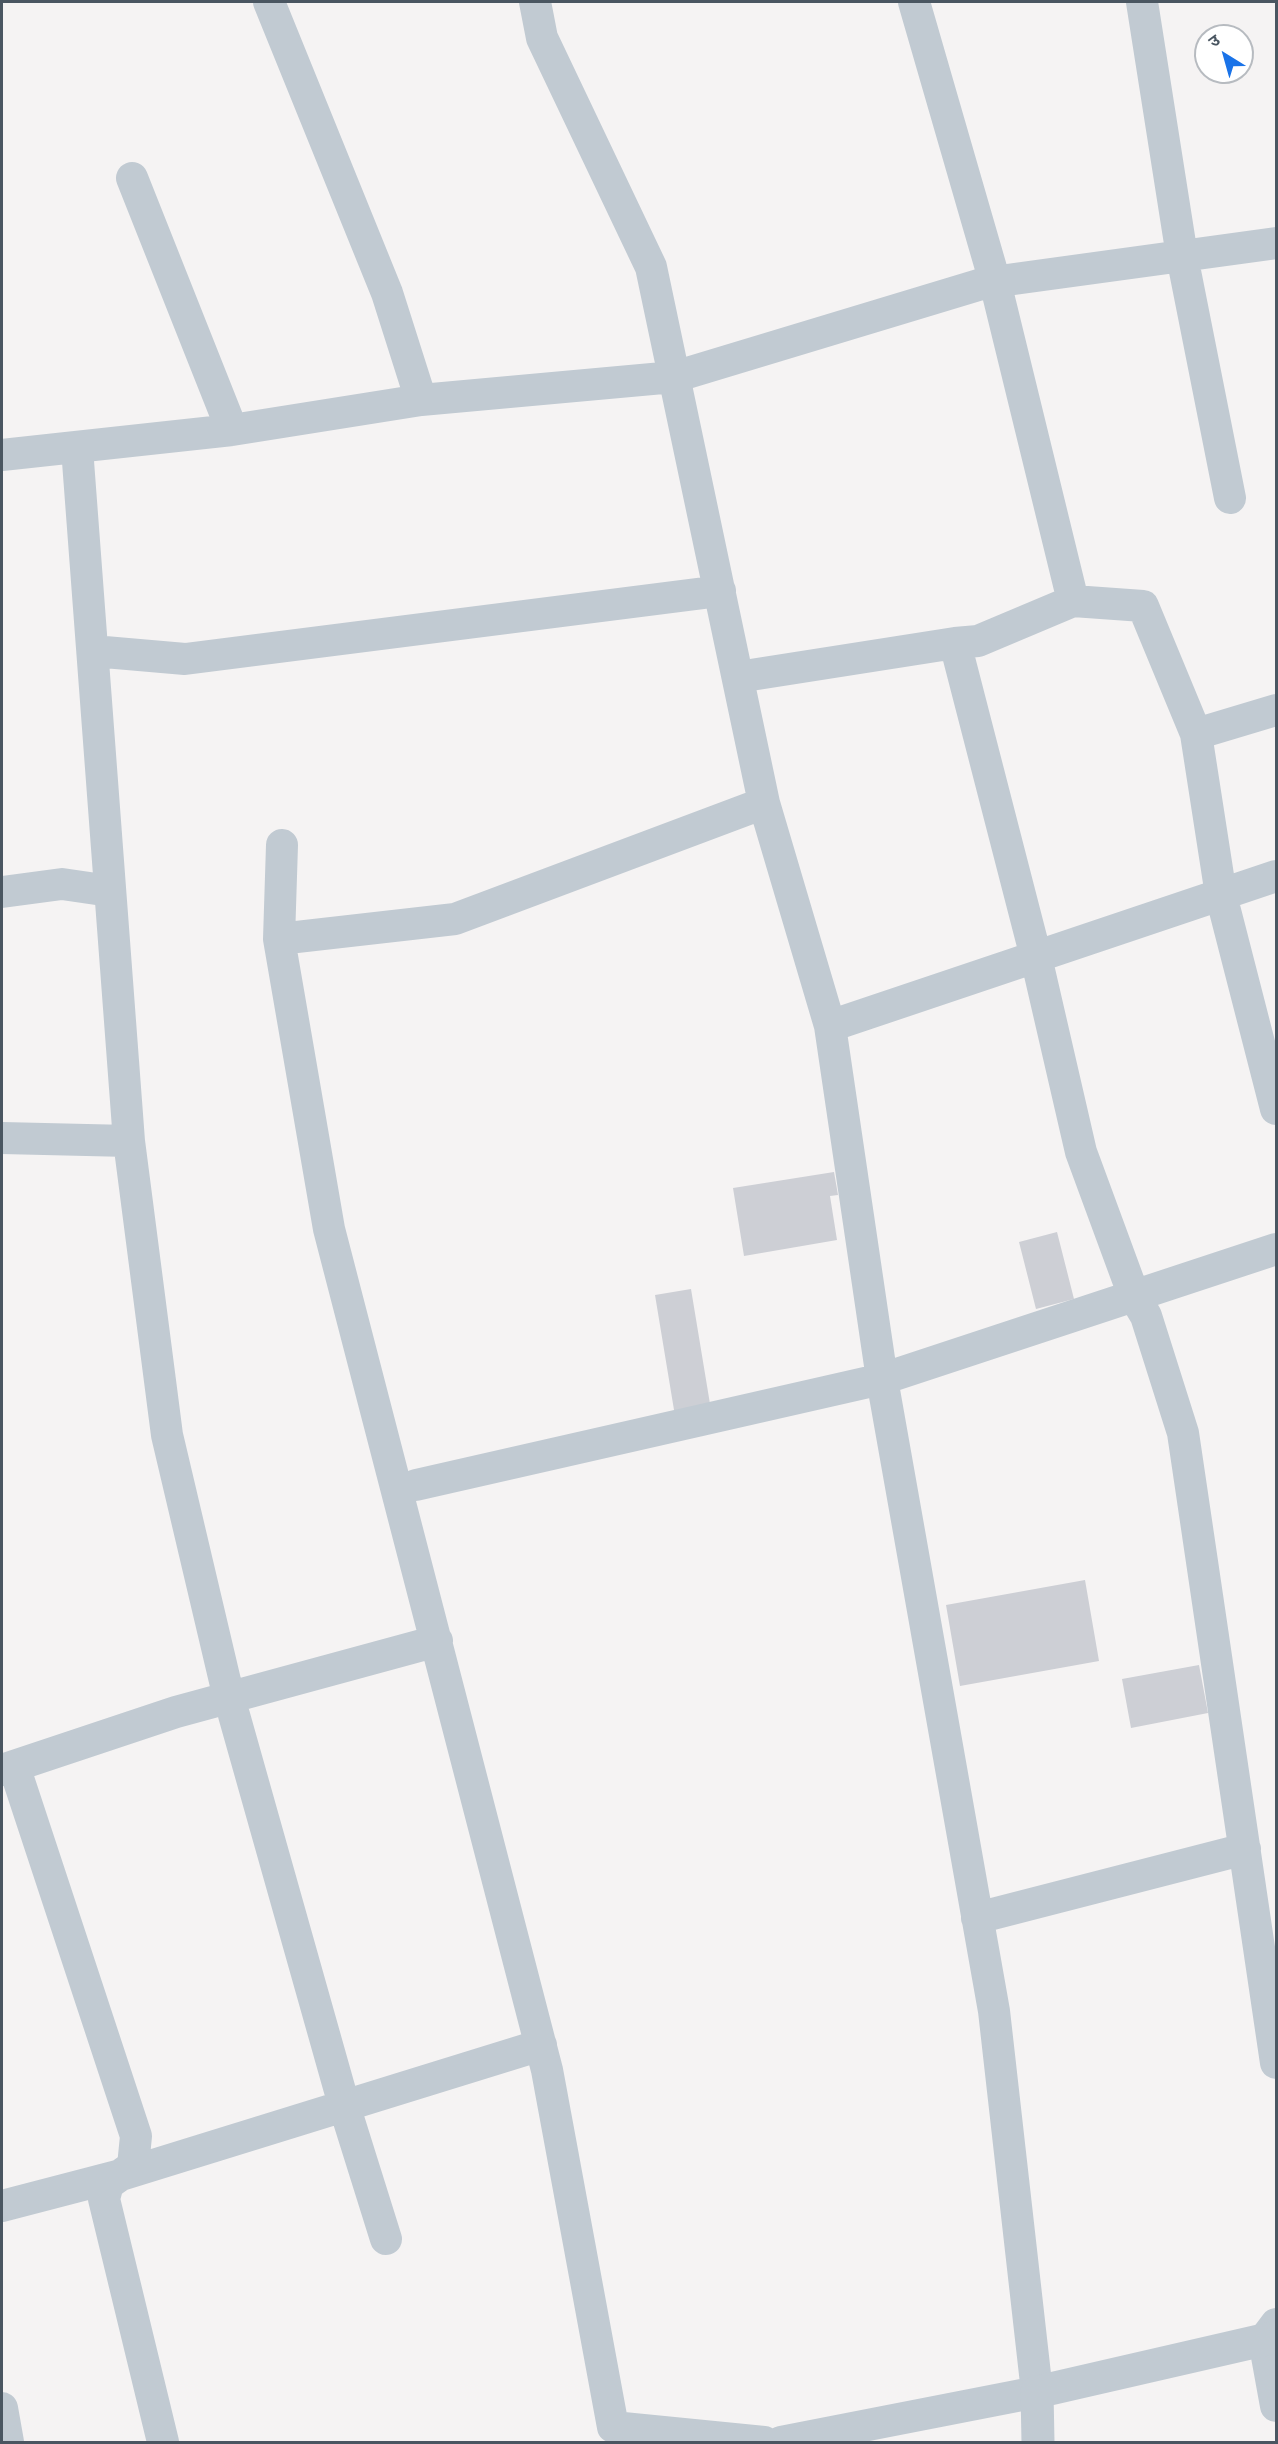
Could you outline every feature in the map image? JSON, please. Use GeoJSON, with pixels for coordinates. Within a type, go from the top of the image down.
{"type":"FeatureCollection","features":[{"type":"Feature","properties":{"kind":"street"},"geometry":{"type":"LineString","coordinates":[[269,2],[387,293],[421,399]]}},
{"type":"Feature","properties":{"kind":"street"},"geometry":{"type":"LineString","coordinates":[[535,2],[542,38],[651,267],[764,803],[830,1026],[882,1379],[994,2011],[1037,2392],[1038,2442]]}},
{"type":"Feature","properties":{"kind":"street"},"geometry":{"type":"LineString","coordinates":[[914,2],[995,282],[1072,601]]}},
{"type":"Feature","properties":{"kind":"street"},"geometry":{"type":"LineString","coordinates":[[1142,2],[1182,256],[1230,498]]}},
{"type":"Feature","properties":{"kind":"street"},"geometry":{"type":"LineString","coordinates":[[132,178],[232,430]]}},
{"type":"Feature","properties":{"kind":"street"},"geometry":{"type":"LineString","coordinates":[[2,455],[232,430],[421,399],[674,377],[985,283],[1276,243]]}},
{"type":"Feature","properties":{"kind":"street"},"geometry":{"type":"LineString","coordinates":[[77,448],[129,1141],[167,1435],[232,1706],[345,2106],[386,2239]]}},
{"type":"Feature","properties":{"kind":"street"},"geometry":{"type":"LineString","coordinates":[[93,651],[185,659],[720,591]]}},
{"type":"Feature","properties":{"kind":"street"},"geometry":{"type":"LineString","coordinates":[[738,677],[978,641],[1072,601],[1143,606],[1196,734],[1221,895],[1276,1109]]}},
{"type":"Feature","properties":{"kind":"street"},"geometry":{"type":"LineString","coordinates":[[955,643],[1036,957],[1081,1152],[1134,1296],[1146,1316],[1183,1433],[1276,2062]]}},
{"type":"Feature","properties":{"kind":"street"},"geometry":{"type":"LineString","coordinates":[[1196,734],[1276,710]]}},
{"type":"Feature","properties":{"kind":"street"},"geometry":{"type":"LineString","coordinates":[[279,939],[455,919],[764,803]]}},
{"type":"Feature","properties":{"kind":"street"},"geometry":{"type":"LineString","coordinates":[[282,846],[279,939],[330,1229],[547,2070],[613,2427],[764,2442]]}},
{"type":"Feature","properties":{"kind":"street"},"geometry":{"type":"LineString","coordinates":[[830,1026],[1276,876]]}},
{"type":"Feature","properties":{"kind":"street"},"geometry":{"type":"LineString","coordinates":[[2,892],[62,884],[110,891]]}},
{"type":"Feature","properties":{"kind":"street"},"geometry":{"type":"LineString","coordinates":[[2,1138],[129,1141]]}},
{"type":"Feature","properties":{"kind":"street"},"geometry":{"type":"LineString","coordinates":[[416,1485],[882,1379],[1276,1249]]}},
{"type":"Feature","properties":{"kind":"street"},"geometry":{"type":"LineString","coordinates":[[163,2442],[104,2199],[108,2184],[133,2166],[136,2136],[8,1768],[176,1712],[232,1706],[437,1641]]}},
{"type":"Feature","properties":{"kind":"street"},"geometry":{"type":"LineString","coordinates":[[977,1918],[1245,1849]]}},
{"type":"Feature","properties":{"kind":"street"},"geometry":{"type":"LineString","coordinates":[[2,2206],[121,2175],[541,2045]]}},
{"type":"Feature","properties":{"kind":"street"},"geometry":{"type":"LineString","coordinates":[[781,2442],[1037,2392],[1272,2334],[1276,2406]]}},
{"type":"Feature","properties":{"kind":"building"},"geometry":{"type":"Polygon","coordinates":[[[834,1172],[838,1195],[830,1196],[837,1240],[744,1256],[733,1188],[834,1172]]]}},
{"type":"Feature","properties":{"kind":"building"},"geometry":{"type":"Polygon","coordinates":[[[1057,1232],[1074,1299],[1036,1309],[1019,1242],[1057,1232]]]}},
{"type":"Feature","properties":{"kind":"building"},"geometry":{"type":"Polygon","coordinates":[[[691,1289],[712,1416],[676,1422],[655,1295],[691,1289]]]}},
{"type":"Feature","properties":{"kind":"building"},"geometry":{"type":"Polygon","coordinates":[[[1085,1580],[1099,1661],[960,1686],[946,1605],[1085,1580]]]}},
{"type":"Feature","properties":{"kind":"building"},"geometry":{"type":"Polygon","coordinates":[[[1199,1665],[1208,1713],[1131,1728],[1122,1679],[1199,1665]]]}}]}
